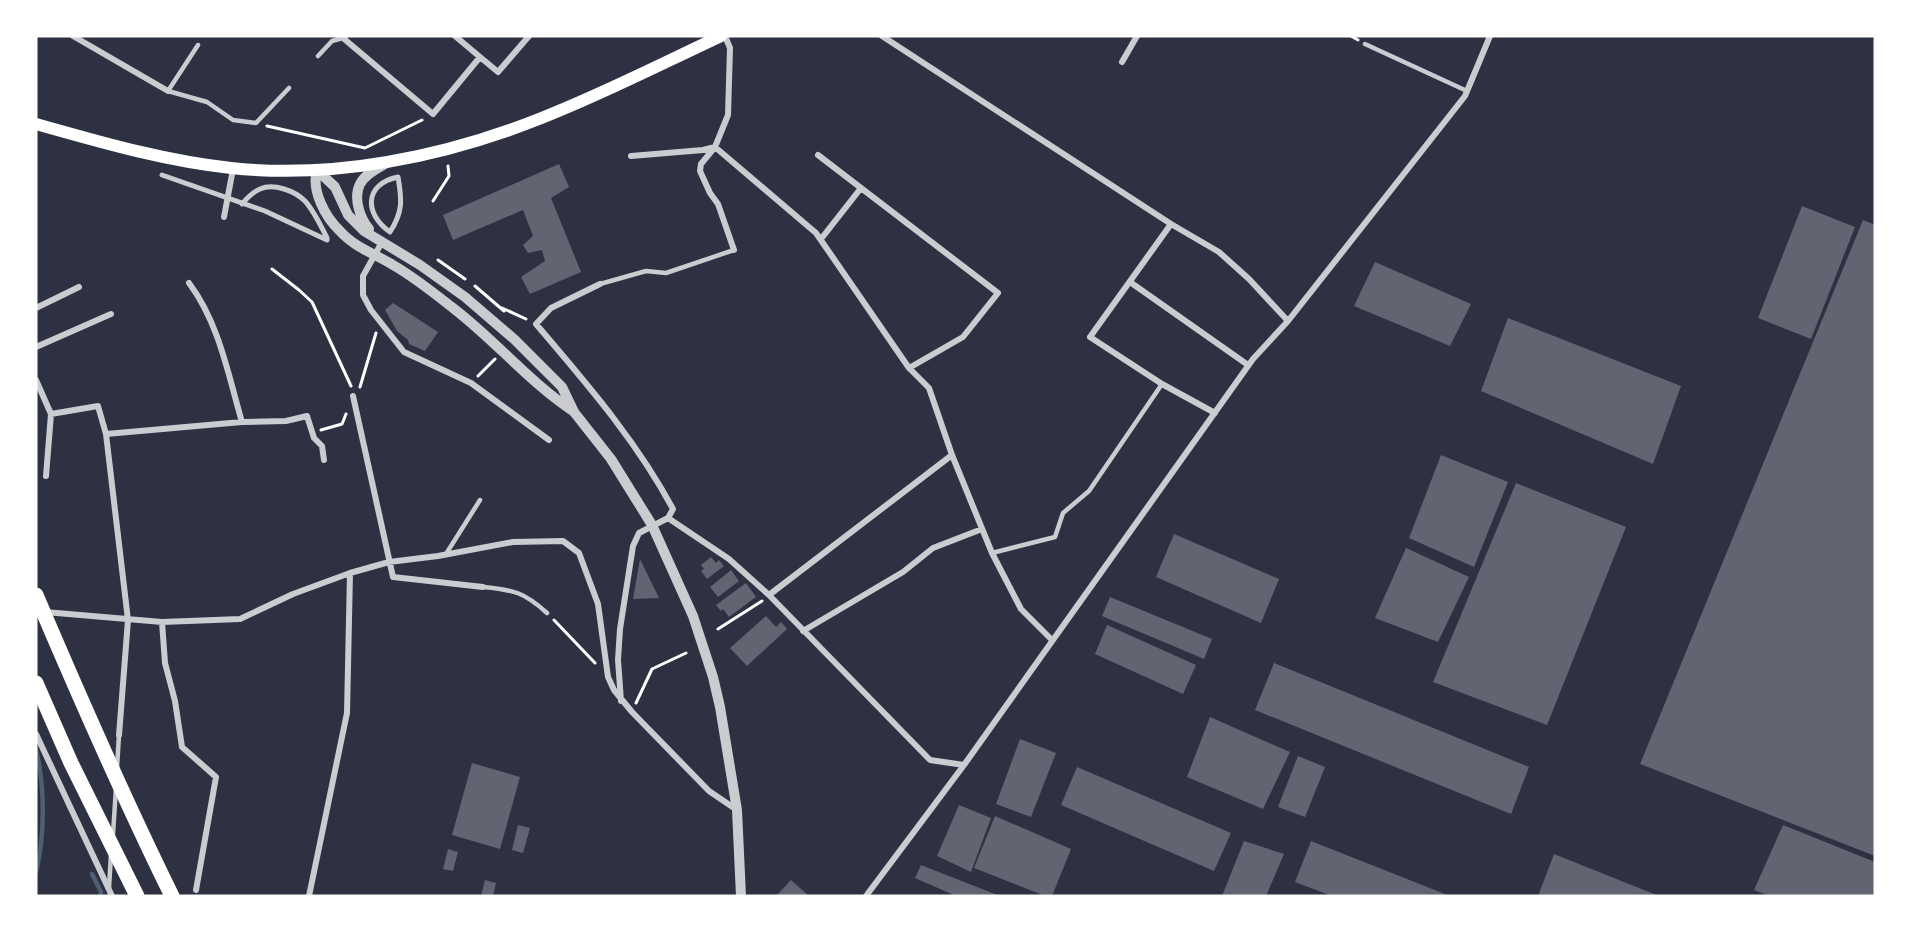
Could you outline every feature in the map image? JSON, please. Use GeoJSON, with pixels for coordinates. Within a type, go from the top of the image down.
{"type":"FeatureCollection","features":[{"type":"Feature","properties":{"kind":"highway"},"geometry":{"type":"LineString","coordinates":[[36,595],[124,798],[172,896]]}},
{"type":"Feature","properties":{"kind":"highway"},"geometry":{"type":"LineString","coordinates":[[36,683],[71,763],[137,896]]}},
{"type":"Feature","properties":{"kind":"main road"},"geometry":{"type":"LineString","coordinates":[[36,124],[132,150],[190,163],[233,169],[317,170],[387,162],[472,142],[540,119],[723,36]]}},
{"type":"Feature","properties":{"kind":"street"},"geometry":{"type":"LineString","coordinates":[[73,36],[168,91]]}},
{"type":"Feature","properties":{"kind":"street"},"geometry":{"type":"LineString","coordinates":[[455,36],[498,72],[530,36]]}},
{"type":"Feature","properties":{"kind":"street"},"geometry":{"type":"LineString","coordinates":[[723,36],[730,48],[728,116],[716,147],[701,164],[700,171],[718,204],[734,250]]}},
{"type":"Feature","properties":{"kind":"street"},"geometry":{"type":"LineString","coordinates":[[882,36],[1171,224],[1219,252],[1249,279],[1288,321]]}},
{"type":"Feature","properties":{"kind":"street"},"geometry":{"type":"LineString","coordinates":[[1122,62],[1137,36]]}},
{"type":"Feature","properties":{"kind":"street"},"geometry":{"type":"LineString","coordinates":[[866,896],[964,765],[1248,365],[1288,321],[1465,96],[1490,36]]}},
{"type":"Feature","properties":{"kind":"street"},"geometry":{"type":"LineString","coordinates":[[344,37],[433,114],[480,57]]}},
{"type":"Feature","properties":{"kind":"street"},"geometry":{"type":"LineString","coordinates":[[631,156],[716,147]]}},
{"type":"Feature","properties":{"kind":"street"},"geometry":{"type":"LineString","coordinates":[[716,147],[816,233],[909,368],[929,388],[952,455],[992,553],[1021,609],[1052,640]]}},
{"type":"Feature","properties":{"kind":"street"},"geometry":{"type":"LineString","coordinates":[[818,155],[998,293],[963,337],[909,368]]}},
{"type":"Feature","properties":{"kind":"street"},"geometry":{"type":"LineString","coordinates":[[382,242],[368,228],[360,214],[358,199],[360,183],[371,172],[387,162]]}},
{"type":"Feature","properties":{"kind":"street"},"geometry":{"type":"LineString","coordinates":[[224,217],[233,169]]}},
{"type":"Feature","properties":{"kind":"street"},"geometry":{"type":"LineString","coordinates":[[574,411],[548,394],[501,348],[453,308],[396,267],[352,242],[334,226],[316,189],[317,170],[335,187],[348,215],[364,231],[420,265],[465,297],[514,339],[562,387],[574,411],[611,459],[652,525],[693,616],[713,677],[726,734],[737,810],[741,896]]}},
{"type":"Feature","properties":{"kind":"street"},"geometry":{"type":"LineString","coordinates":[[162,175],[227,199],[242,204],[265,211],[327,240],[306,202],[296,194],[274,187],[262,188],[250,195],[242,204]]}},
{"type":"Feature","properties":{"kind":"street"},"geometry":{"type":"LineString","coordinates":[[398,177],[401,195],[400,208],[398,220],[390,232],[378,220],[370,202],[372,192],[378,185],[398,177]]}},
{"type":"Feature","properties":{"kind":"street"},"geometry":{"type":"LineString","coordinates":[[821,239],[861,188]]}},
{"type":"Feature","properties":{"kind":"street"},"geometry":{"type":"LineString","coordinates":[[1171,224],[1090,337],[1162,384],[1215,413]]}},
{"type":"Feature","properties":{"kind":"street"},"geometry":{"type":"LineString","coordinates":[[382,242],[363,276],[363,295],[404,352],[471,383],[549,440]]}},
{"type":"Feature","properties":{"kind":"street"},"geometry":{"type":"LineString","coordinates":[[1130,282],[1248,365]]}},
{"type":"Feature","properties":{"kind":"street"},"geometry":{"type":"LineString","coordinates":[[189,283],[213,323],[242,422]]}},
{"type":"Feature","properties":{"kind":"street"},"geometry":{"type":"LineString","coordinates":[[600,284],[551,308],[536,324],[589,385],[632,443],[673,509],[668,518],[639,533],[633,546],[620,629],[618,660],[621,701]]}},
{"type":"Feature","properties":{"kind":"street"},"geometry":{"type":"LineString","coordinates":[[36,308],[79,287]]}},
{"type":"Feature","properties":{"kind":"street"},"geometry":{"type":"LineString","coordinates":[[36,347],[111,314]]}},
{"type":"Feature","properties":{"kind":"street"},"geometry":{"type":"LineString","coordinates":[[36,380],[51,414],[46,476]]}},
{"type":"Feature","properties":{"kind":"street"},"geometry":{"type":"LineString","coordinates":[[353,396],[393,577],[483,587]]}},
{"type":"Feature","properties":{"kind":"street"},"geometry":{"type":"LineString","coordinates":[[51,414],[98,406],[106,434],[128,620],[119,735]]}},
{"type":"Feature","properties":{"kind":"street"},"geometry":{"type":"LineString","coordinates":[[106,434],[242,422],[286,421],[307,416],[314,438],[322,446],[324,460]]}},
{"type":"Feature","properties":{"kind":"street"},"geometry":{"type":"LineString","coordinates":[[769,596],[952,455]]}},
{"type":"Feature","properties":{"kind":"street"},"geometry":{"type":"LineString","coordinates":[[668,518],[729,559],[769,596],[930,760],[964,765]]}},
{"type":"Feature","properties":{"kind":"street"},"geometry":{"type":"LineString","coordinates":[[803,631],[903,572],[933,548],[982,529]]}},
{"type":"Feature","properties":{"kind":"street"},"geometry":{"type":"LineString","coordinates":[[36,611],[162,622],[240,619],[293,594],[350,573],[390,562],[513,542],[563,541],[579,553],[598,604],[608,677],[621,701],[709,791],[737,810]]}},
{"type":"Feature","properties":{"kind":"street"},"geometry":{"type":"LineString","coordinates":[[309,896],[347,713],[350,573]]}},
{"type":"Feature","properties":{"kind":"street"},"geometry":{"type":"LineString","coordinates":[[162,622],[165,663],[175,700],[182,747],[216,777],[196,890]]}},
{"type":"Feature","properties":{"kind":"street"},"geometry":{"type":"LineString","coordinates":[[36,734],[110,894]]}},
{"type":"Feature","properties":{"kind":"lane"},"geometry":{"type":"LineString","coordinates":[[318,56],[332,41],[344,37]]}},
{"type":"Feature","properties":{"kind":"lane"},"geometry":{"type":"LineString","coordinates":[[1365,44],[1467,91]]}},
{"type":"Feature","properties":{"kind":"lane"},"geometry":{"type":"LineString","coordinates":[[198,45],[168,91],[207,102],[233,120],[256,123],[289,88]]}},
{"type":"Feature","properties":{"kind":"lane"},"geometry":{"type":"LineString","coordinates":[[600,284],[646,271],[666,273],[734,250]]}},
{"type":"Feature","properties":{"kind":"lane"},"geometry":{"type":"LineString","coordinates":[[992,553],[1055,537],[1063,513],[1089,491],[1162,384]]}},
{"type":"Feature","properties":{"kind":"lane"},"geometry":{"type":"LineString","coordinates":[[447,554],[480,500]]}},
{"type":"Feature","properties":{"kind":"lane"},"geometry":{"type":"LineString","coordinates":[[483,587],[512,590],[532,599],[547,614]]}},
{"type":"Feature","properties":{"kind":"lane"},"geometry":{"type":"LineString","coordinates":[[110,894],[119,735]]}},
{"type":"Feature","properties":{"kind":"path"},"geometry":{"type":"LineString","coordinates":[[256,123],[365,148],[433,114]]}},
{"type":"Feature","properties":{"kind":"path"},"geometry":{"type":"LineString","coordinates":[[432,201],[449,176],[448,166]]}},
{"type":"Feature","properties":{"kind":"path"},"geometry":{"type":"LineString","coordinates":[[272,269],[312,302],[350,384],[353,396]]}},
{"type":"Feature","properties":{"kind":"path"},"geometry":{"type":"LineString","coordinates":[[498,305],[536,324]]}},
{"type":"Feature","properties":{"kind":"path"},"geometry":{"type":"LineString","coordinates":[[312,432],[342,424],[353,396],[361,386],[379,320]]}},
{"type":"Feature","properties":{"kind":"path"},"geometry":{"type":"LineString","coordinates":[[471,383],[497,358]]}},
{"type":"Feature","properties":{"kind":"path"},"geometry":{"type":"LineString","coordinates":[[718,629],[769,596]]}},
{"type":"Feature","properties":{"kind":"path"},"geometry":{"type":"LineString","coordinates":[[547,614],[608,677]]}},
{"type":"Feature","properties":{"kind":"path"},"geometry":{"type":"LineString","coordinates":[[632,712],[652,669],[686,653]]}},
{"type":"Feature","properties":{"kind":"building"},"geometry":{"type":"Polygon","coordinates":[[[559,164],[569,187],[551,198],[581,272],[530,294],[521,277],[545,261],[542,250],[528,253],[523,245],[533,236],[523,210],[453,240],[443,215],[559,164]]]}},
{"type":"Feature","properties":{"kind":"building"},"geometry":{"type":"Polygon","coordinates":[[[1802,206],[1855,227],[1811,339],[1758,318],[1802,206]]]}},
{"type":"Feature","properties":{"kind":"building"},"geometry":{"type":"Polygon","coordinates":[[[1863,220],[1875,225],[1875,856],[1640,764],[1863,220]]]}},
{"type":"Feature","properties":{"kind":"building"},"geometry":{"type":"Polygon","coordinates":[[[1375,262],[1471,304],[1450,346],[1354,306],[1375,262]]]}},
{"type":"Feature","properties":{"kind":"building"},"geometry":{"type":"Polygon","coordinates":[[[393,303],[438,332],[425,351],[409,344],[408,340],[397,331],[385,310],[393,303]]]}},
{"type":"Feature","properties":{"kind":"building"},"geometry":{"type":"Polygon","coordinates":[[[1508,318],[1681,386],[1653,464],[1481,391],[1508,318]]]}},
{"type":"Feature","properties":{"kind":"building"},"geometry":{"type":"Polygon","coordinates":[[[1441,455],[1508,482],[1474,567],[1409,538],[1441,455]]]}},
{"type":"Feature","properties":{"kind":"building"},"geometry":{"type":"Polygon","coordinates":[[[1516,483],[1626,527],[1547,725],[1433,682],[1516,483]]]}},
{"type":"Feature","properties":{"kind":"building"},"geometry":{"type":"Polygon","coordinates":[[[1174,534],[1279,579],[1261,623],[1156,577],[1174,534]]]}},
{"type":"Feature","properties":{"kind":"building"},"geometry":{"type":"Polygon","coordinates":[[[1406,548],[1469,577],[1438,642],[1375,618],[1406,548]]]}},
{"type":"Feature","properties":{"kind":"building"},"geometry":{"type":"Polygon","coordinates":[[[711,557],[716,563],[719,560],[724,566],[707,579],[701,571],[704,569],[701,565],[711,557]]]}},
{"type":"Feature","properties":{"kind":"building"},"geometry":{"type":"Polygon","coordinates":[[[640,559],[659,598],[633,599],[640,559]]]}},
{"type":"Feature","properties":{"kind":"building"},"geometry":{"type":"Polygon","coordinates":[[[731,570],[739,581],[718,597],[710,587],[731,570]]]}},
{"type":"Feature","properties":{"kind":"building"},"geometry":{"type":"Polygon","coordinates":[[[746,583],[756,597],[729,617],[723,609],[721,611],[716,605],[746,583]]]}},
{"type":"Feature","properties":{"kind":"building"},"geometry":{"type":"Polygon","coordinates":[[[1110,597],[1212,639],[1204,659],[1102,616],[1110,597]]]}},
{"type":"Feature","properties":{"kind":"building"},"geometry":{"type":"Polygon","coordinates":[[[766,616],[776,627],[781,622],[787,629],[747,666],[730,648],[766,616]]]}},
{"type":"Feature","properties":{"kind":"building"},"geometry":{"type":"Polygon","coordinates":[[[1107,625],[1196,665],[1183,694],[1095,654],[1107,625]]]}},
{"type":"Feature","properties":{"kind":"building"},"geometry":{"type":"Polygon","coordinates":[[[1274,663],[1529,767],[1511,814],[1255,710],[1274,663]]]}},
{"type":"Feature","properties":{"kind":"building"},"geometry":{"type":"Polygon","coordinates":[[[1210,717],[1290,752],[1263,809],[1187,777],[1210,717]]]}},
{"type":"Feature","properties":{"kind":"building"},"geometry":{"type":"Polygon","coordinates":[[[1020,739],[1056,753],[1031,817],[996,804],[1020,739]]]}},
{"type":"Feature","properties":{"kind":"building"},"geometry":{"type":"Polygon","coordinates":[[[1298,756],[1325,767],[1305,817],[1278,807],[1298,756]]]}},
{"type":"Feature","properties":{"kind":"building"},"geometry":{"type":"Polygon","coordinates":[[[472,763],[520,777],[500,849],[452,835],[472,763]]]}},
{"type":"Feature","properties":{"kind":"building"},"geometry":{"type":"Polygon","coordinates":[[[1077,767],[1231,833],[1214,871],[1061,805],[1077,767]]]}},
{"type":"Feature","properties":{"kind":"building"},"geometry":{"type":"Polygon","coordinates":[[[959,805],[991,818],[971,872],[937,856],[959,805]]]}},
{"type":"Feature","properties":{"kind":"building"},"geometry":{"type":"Polygon","coordinates":[[[995,816],[1071,849],[1052,896],[1045,896],[974,868],[995,816]]]}},
{"type":"Feature","properties":{"kind":"building"},"geometry":{"type":"Polygon","coordinates":[[[518,825],[530,828],[523,853],[512,850],[518,825]]]}},
{"type":"Feature","properties":{"kind":"building"},"geometry":{"type":"Polygon","coordinates":[[[1783,825],[1875,862],[1875,896],[1770,896],[1754,890],[1783,825]]]}},
{"type":"Feature","properties":{"kind":"building"},"geometry":{"type":"Polygon","coordinates":[[[1244,841],[1284,854],[1266,896],[1222,896],[1244,841]]]}},
{"type":"Feature","properties":{"kind":"building"},"geometry":{"type":"Polygon","coordinates":[[[1311,841],[1450,896],[1332,896],[1295,882],[1311,841]]]}},
{"type":"Feature","properties":{"kind":"building"},"geometry":{"type":"Polygon","coordinates":[[[448,849],[458,852],[453,871],[443,869],[448,849]]]}},
{"type":"Feature","properties":{"kind":"building"},"geometry":{"type":"Polygon","coordinates":[[[1554,854],[1659,896],[1538,896],[1554,854]]]}},
{"type":"Feature","properties":{"kind":"building"},"geometry":{"type":"Polygon","coordinates":[[[921,865],[1000,896],[956,896],[915,878],[921,865]]]}},
{"type":"Feature","properties":{"kind":"building"},"geometry":{"type":"Polygon","coordinates":[[[485,880],[496,883],[493,896],[481,896],[485,880]]]}},
{"type":"Feature","properties":{"kind":"building"},"geometry":{"type":"Polygon","coordinates":[[[791,880],[809,896],[776,896],[791,880]]]}},
{"type":"Feature","properties":{"kind":"waterway"},"geometry":{"type":"LineString","coordinates":[[36,750],[43,811],[36,872]]}},
{"type":"Feature","properties":{"kind":"waterway"},"geometry":{"type":"LineString","coordinates":[[92,874],[101,892],[100,896]]}}]}
